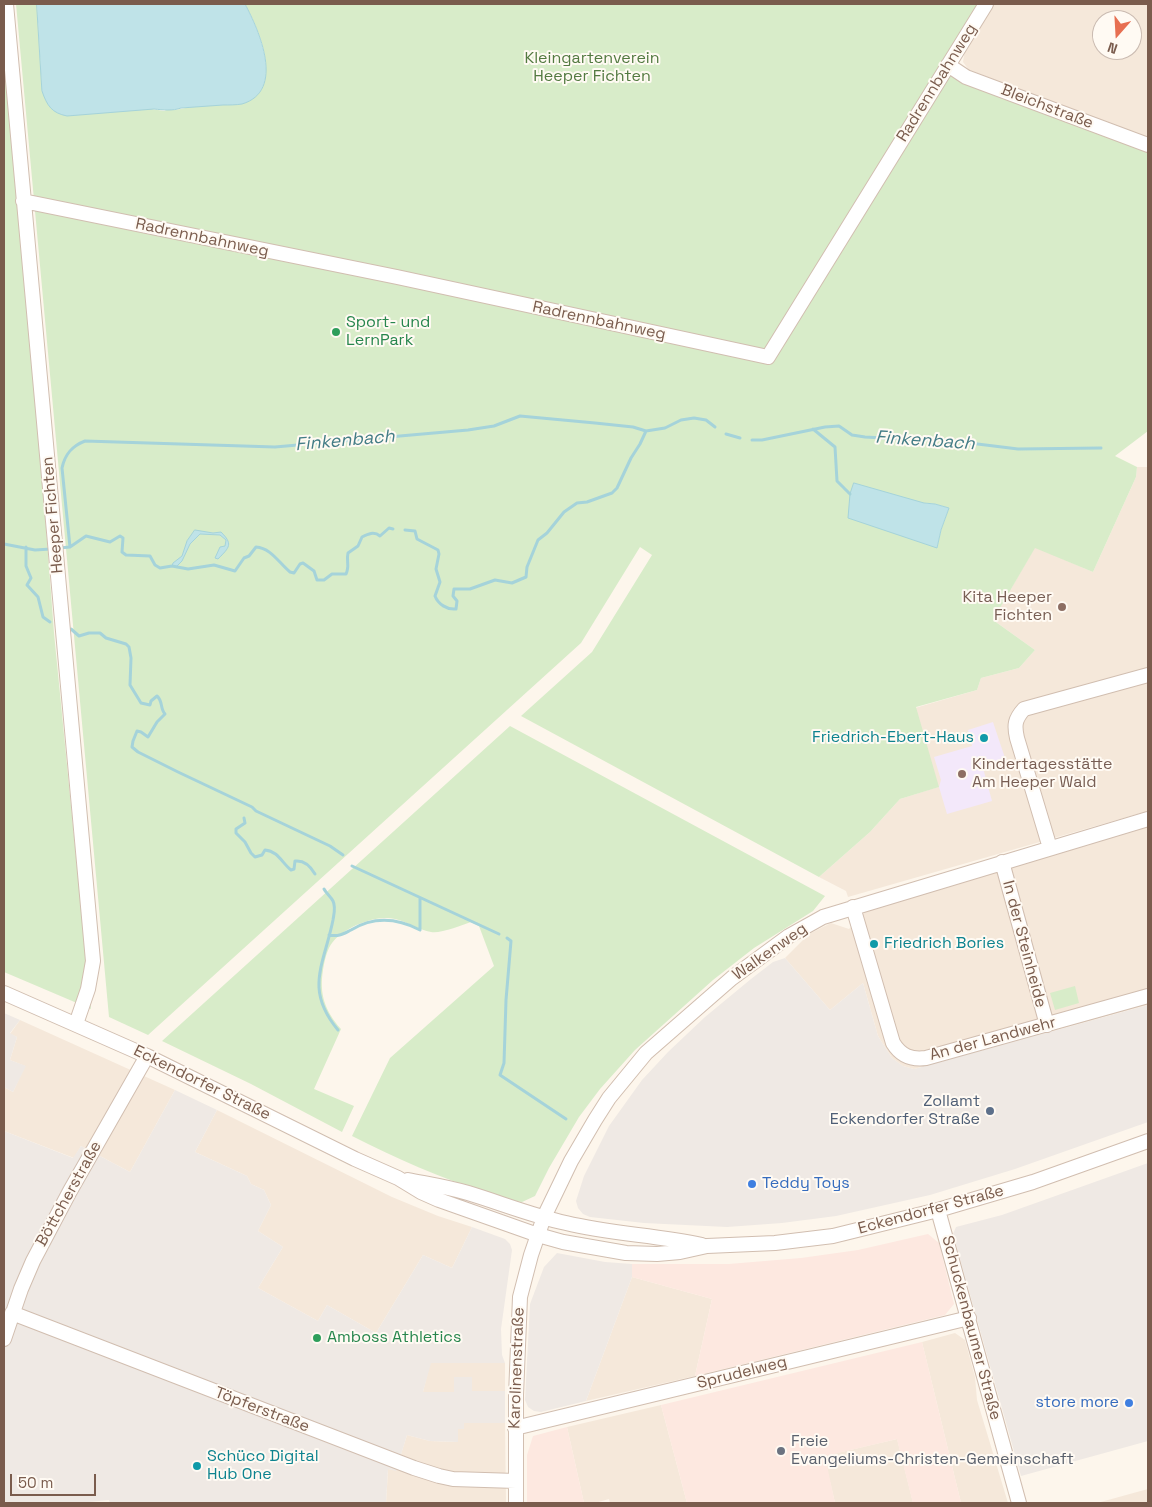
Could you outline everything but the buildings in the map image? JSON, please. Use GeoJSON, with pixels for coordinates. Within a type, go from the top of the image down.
{"type":"FeatureCollection","features":[{"type":"Feature","properties":{"kind":"street","name":"Heeper Fichten"},"geometry":{"type":"LineString","coordinates":[[6,4],[93,961],[88,989],[76,1024]]}},
{"type":"Feature","properties":{"kind":"street","name":"Radrennbahnweg"},"geometry":{"type":"LineString","coordinates":[[23,201],[406,279],[768,357],[986,4]]}},
{"type":"Feature","properties":{"kind":"street","name":"Bleichstraße"},"geometry":{"type":"LineString","coordinates":[[948,65],[966,77],[1148,144]]}},
{"type":"Feature","properties":{"kind":"street"},"geometry":{"type":"LineString","coordinates":[[1050,848],[1017,738],[1015,721],[1024,709],[1148,675]]}},
{"type":"Feature","properties":{"kind":"street","name":"Walkenweg"},"geometry":{"type":"LineString","coordinates":[[538,1235],[571,1161],[595,1120],[609,1098],[646,1053],[732,978],[789,936],[823,917],[853,907],[1148,819]]}},
{"type":"Feature","properties":{"kind":"street","name":"In der Steinheide"},"geometry":{"type":"LineString","coordinates":[[1002,862],[1047,1025]]}},
{"type":"Feature","properties":{"kind":"street","name":"An der Landwehr"},"geometry":{"type":"LineString","coordinates":[[853,907],[893,1043],[896,1049],[912,1058],[926,1058],[1148,996]]}},
{"type":"Feature","properties":{"kind":"street","name":"Eckendorfer Straße"},"geometry":{"type":"LineString","coordinates":[[4,993],[147,1056],[355,1159],[398,1178],[439,1200],[538,1235],[576,1245],[626,1254],[657,1254],[680,1252],[707,1246],[775,1243],[822,1238],[938,1210],[1034,1182],[1148,1141]]}},
{"type":"Feature","properties":{"kind":"street","name":"Böttcherstraße"},"geometry":{"type":"LineString","coordinates":[[4,1339],[26,1275],[147,1056]]}},
{"type":"Feature","properties":{"kind":"street","name":"Eckendorfer Straße"},"geometry":{"type":"LineString","coordinates":[[398,1178],[455,1190],[544,1218],[606,1231],[681,1240],[707,1246]]}},
{"type":"Feature","properties":{"kind":"street","name":"Schuckenbaumer Straße"},"geometry":{"type":"LineString","coordinates":[[938,1210],[1019,1503]]}},
{"type":"Feature","properties":{"kind":"street","name":"Karolinenstraße"},"geometry":{"type":"LineString","coordinates":[[516,1503],[515,1428],[518,1308],[522,1286],[538,1235]]}},
{"type":"Feature","properties":{"kind":"street","name":"Töpferstraße"},"geometry":{"type":"LineString","coordinates":[[12,1313],[414,1468],[453,1479],[516,1481]]}},
{"type":"Feature","properties":{"kind":"street","name":"Sprudelweg"},"geometry":{"type":"LineString","coordinates":[[515,1428],[969,1318]]}},
{"type":"Feature","properties":{"kind":"shaded area"},"geometry":{"type":"Polygon","coordinates":[[[993,4],[1148,4],[1148,138],[969,70],[963,62],[965,49],[993,4]]]}},
{"type":"Feature","properties":{"kind":"shaded area"},"geometry":{"type":"Polygon","coordinates":[[[1137,467],[1148,467],[1148,811],[848,897],[846,891],[819,877],[870,832],[900,799],[938,787],[915,708],[977,690],[981,678],[1019,668],[1035,650],[993,620],[1035,547],[1093,572],[1136,477],[1137,467]]]}},
{"type":"Feature","properties":{"kind":"shaded area","name":"Kindertagesstätte Am Heeper Wald"},"geometry":{"type":"Polygon","coordinates":[[[993,722],[1006,761],[983,768],[992,801],[947,814],[939,787],[941,780],[934,757],[972,746],[968,730],[993,722]]]}},
{"type":"Feature","properties":{"kind":"shaded area"},"geometry":{"type":"Polygon","coordinates":[[[1148,827],[1148,1005],[914,1069],[903,1066],[892,1058],[878,1036],[863,983],[830,1010],[785,958],[809,934],[831,923],[849,929],[866,911],[1148,827]]]}},
{"type":"Feature","properties":{"kind":"shaded area"},"geometry":{"type":"Polygon","coordinates":[[[785,958],[830,1010],[863,983],[878,1036],[892,1058],[903,1066],[914,1069],[1148,1005],[1148,1122],[1015,1169],[930,1195],[836,1216],[782,1223],[727,1227],[644,1223],[590,1217],[583,1214],[578,1208],[576,1201],[584,1176],[609,1126],[642,1080],[705,1017],[773,962],[785,958]]]}},
{"type":"Feature","properties":{"kind":"shaded area"},"geometry":{"type":"Polygon","coordinates":[[[4,1013],[20,1020],[10,1033],[17,1037],[10,1060],[26,1066],[13,1092],[4,1087],[4,1013]]]}},
{"type":"Feature","properties":{"kind":"shaded area"},"geometry":{"type":"Polygon","coordinates":[[[20,1020],[175,1090],[130,1172],[81,1146],[74,1158],[4,1131],[4,1087],[13,1092],[25,1066],[10,1060],[17,1037],[10,1034],[20,1020]]]}},
{"type":"Feature","properties":{"kind":"shaded area"},"geometry":{"type":"Polygon","coordinates":[[[175,1090],[217,1110],[195,1152],[247,1176],[251,1184],[264,1190],[271,1205],[258,1231],[283,1247],[258,1288],[318,1321],[327,1305],[376,1333],[423,1255],[452,1268],[472,1227],[505,1239],[510,1244],[512,1250],[501,1329],[502,1355],[505,1363],[431,1363],[423,1392],[454,1392],[454,1377],[472,1377],[472,1391],[505,1391],[505,1423],[464,1423],[464,1429],[458,1429],[458,1442],[430,1441],[407,1435],[396,1471],[388,1469],[386,1503],[110,1503],[109,1500],[79,1503],[4,1503],[4,1131],[73,1158],[81,1146],[130,1172],[175,1090]]]}},
{"type":"Feature","properties":{"kind":"shaded area"},"geometry":{"type":"Polygon","coordinates":[[[217,1110],[392,1197],[438,1216],[472,1227],[452,1268],[423,1255],[376,1333],[327,1305],[318,1321],[258,1288],[283,1247],[258,1231],[271,1205],[264,1190],[251,1184],[247,1176],[195,1152],[217,1110]]]}},
{"type":"Feature","properties":{"kind":"shaded area"},"geometry":{"type":"Polygon","coordinates":[[[1148,1163],[1148,1441],[1021,1476],[953,1234],[956,1227],[1002,1215],[1148,1163]]]}},
{"type":"Feature","properties":{"kind":"shaded area"},"geometry":{"type":"Polygon","coordinates":[[[928,1234],[939,1243],[954,1304],[945,1315],[695,1376],[712,1299],[632,1277],[632,1264],[729,1264],[801,1258],[858,1250],[928,1234]]]}},
{"type":"Feature","properties":{"kind":"shaded area"},"geometry":{"type":"Polygon","coordinates":[[[557,1253],[605,1262],[632,1264],[632,1277],[586,1401],[541,1412],[534,1411],[528,1407],[525,1400],[530,1304],[544,1267],[557,1253]]]}},
{"type":"Feature","properties":{"kind":"shaded area"},"geometry":{"type":"Polygon","coordinates":[[[632,1277],[712,1299],[695,1376],[586,1401],[632,1277]]]}},
{"type":"Feature","properties":{"kind":"shaded area"},"geometry":{"type":"Polygon","coordinates":[[[955,1333],[965,1340],[975,1377],[977,1400],[1008,1503],[961,1503],[922,1342],[955,1333]]]}},
{"type":"Feature","properties":{"kind":"shaded area"},"geometry":{"type":"Polygon","coordinates":[[[922,1342],[961,1503],[913,1503],[897,1439],[825,1456],[835,1503],[687,1503],[661,1405],[922,1342]]]}},
{"type":"Feature","properties":{"kind":"shaded area"},"geometry":{"type":"Polygon","coordinates":[[[430,1363],[505,1363],[505,1391],[472,1391],[454,1377],[454,1392],[423,1392],[430,1363]]]}},
{"type":"Feature","properties":{"kind":"shaded area"},"geometry":{"type":"Polygon","coordinates":[[[661,1405],[687,1503],[610,1503],[609,1499],[595,1503],[584,1503],[567,1427],[661,1405]]]}},
{"type":"Feature","properties":{"kind":"shaded area"},"geometry":{"type":"Polygon","coordinates":[[[463,1423],[505,1423],[506,1503],[386,1503],[388,1469],[396,1470],[407,1435],[430,1441],[458,1442],[458,1429],[463,1423]]]}},
{"type":"Feature","properties":{"kind":"shaded area"},"geometry":{"type":"Polygon","coordinates":[[[567,1427],[584,1503],[527,1503],[527,1455],[533,1436],[567,1427]]]}},
{"type":"Feature","properties":{"kind":"shaded area"},"geometry":{"type":"Polygon","coordinates":[[[897,1439],[913,1503],[835,1503],[824,1456],[897,1439]]]}},
{"type":"Feature","properties":{"kind":"shaded area"},"geometry":{"type":"Polygon","coordinates":[[[1148,1489],[1148,1503],[1097,1503],[1148,1489]]]}},
{"type":"Feature","properties":{"kind":"green space","name":"Kleingartenverein Heeper Fichten"},"geometry":{"type":"Polygon","coordinates":[[[16,4],[37,4],[42,91],[164,111],[258,94],[266,73],[266,61],[260,37],[245,4],[978,4],[950,74],[1148,153],[1148,431],[1115,456],[1137,467],[1136,477],[1093,572],[1035,548],[993,620],[1035,650],[1019,668],[981,678],[977,690],[916,707],[939,787],[900,799],[870,832],[819,877],[521,716],[592,652],[652,555],[640,547],[581,643],[148,1035],[109,1017],[16,4]],[[924,503],[937,548],[949,508],[924,503]]]}},
{"type":"Feature","properties":{"kind":"green space"},"geometry":{"type":"Polygon","coordinates":[[[4,62],[35,381],[54,633],[91,1009],[4,972],[4,62]]]}},
{"type":"Feature","properties":{"kind":"green space"},"geometry":{"type":"Polygon","coordinates":[[[510,726],[825,896],[813,911],[754,948],[713,980],[635,1050],[600,1089],[579,1117],[535,1196],[522,1202],[509,1200],[436,1175],[352,1136],[390,1058],[494,966],[479,926],[471,922],[440,932],[431,932],[395,919],[378,919],[358,924],[349,929],[340,935],[329,948],[322,979],[324,1002],[331,1016],[341,1029],[314,1089],[354,1106],[342,1132],[251,1084],[162,1041],[510,726]]]}},
{"type":"Feature","properties":{"kind":"green space"},"geometry":{"type":"Polygon","coordinates":[[[1075,986],[1079,1003],[1055,1010],[1050,993],[1075,986]]]}},
{"type":"Feature","properties":{"kind":"water"},"geometry":{"type":"Polygon","coordinates":[[[37,4],[245,4],[262,44],[266,74],[263,87],[255,97],[242,104],[171,110],[154,109],[62,115],[51,108],[42,91],[37,4]]]}},
{"type":"Feature","properties":{"kind":"water"},"geometry":{"type":"Polygon","coordinates":[[[854,483],[924,503],[949,508],[937,548],[848,518],[850,494],[854,483]]]}},
{"type":"Feature","properties":{"kind":"water"},"geometry":{"type":"Polygon","coordinates":[[[195,530],[213,533],[221,532],[227,540],[227,548],[218,559],[215,558],[220,547],[225,546],[226,540],[220,535],[200,534],[190,544],[182,561],[176,567],[172,566],[182,556],[187,541],[195,530]]]}},
{"type":"Feature","properties":{"kind":"waterway","name":"Finkenbach"},"geometry":{"type":"LineString","coordinates":[[70,547],[62,468],[70,451],[76,445],[85,441],[275,447],[468,430],[494,426],[520,416],[633,427],[646,431],[665,428],[681,420],[694,418],[706,420],[715,427]]}},
{"type":"Feature","properties":{"kind":"waterway","name":"Finkenbach"},"geometry":{"type":"LineString","coordinates":[[752,440],[762,440],[825,427],[839,426],[852,435],[865,437],[937,439],[1018,449],[1101,448]]}},
{"type":"Feature","properties":{"kind":"waterway"},"geometry":{"type":"LineString","coordinates":[[813,429],[835,447],[837,481],[850,494]]}},
{"type":"Feature","properties":{"kind":"waterway","name":"Finkenbach"},"geometry":{"type":"LineString","coordinates":[[405,530],[415,531],[417,539],[438,550],[436,569],[440,582],[435,596],[443,606],[449,609],[456,609],[457,601],[453,596],[454,589],[470,589],[495,580],[512,583],[526,577],[527,567],[538,540],[547,533],[564,512],[577,503],[587,502],[612,493],[617,488],[646,431]]}},
{"type":"Feature","properties":{"kind":"waterway","name":"Finkenbach"},"geometry":{"type":"LineString","coordinates":[[726,434],[740,438]]}},
{"type":"Feature","properties":{"kind":"waterway","name":"Finkenbach"},"geometry":{"type":"LineString","coordinates":[[59,548],[70,547],[86,536],[110,542],[120,536],[123,538],[122,552],[126,555],[150,556],[155,565],[160,568],[172,566],[188,569],[214,565],[235,571],[244,558],[249,556],[256,547],[266,550],[290,572],[294,573],[300,564],[303,563],[314,571],[317,580],[324,580],[332,574],[346,574],[348,553],[358,546],[362,537],[373,533],[380,536],[389,528],[393,529]]}},
{"type":"Feature","properties":{"kind":"waterway","name":"Finkenbach"},"geometry":{"type":"LineString","coordinates":[[4,544],[35,550],[51,549]]}},
{"type":"Feature","properties":{"kind":"waterway"},"geometry":{"type":"LineString","coordinates":[[26,547],[26,566],[31,578],[27,585],[38,597],[43,617],[50,622]]}},
{"type":"Feature","properties":{"kind":"waterway"},"geometry":{"type":"LineString","coordinates":[[71,629],[79,636],[89,633],[100,633],[106,638],[126,644],[129,647],[131,658],[130,685],[141,703],[150,705],[151,701],[157,696],[160,700],[165,714],[157,722],[148,737],[137,731],[132,747],[138,752],[330,846],[343,855]]}},
{"type":"Feature","properties":{"kind":"waterway"},"geometry":{"type":"LineString","coordinates":[[244,818],[245,823],[236,829],[236,833],[255,857],[262,855],[265,850],[269,851],[277,855],[291,870],[294,869],[295,861],[298,861],[307,864],[315,874]]}},
{"type":"Feature","properties":{"kind":"waterway"},"geometry":{"type":"LineString","coordinates":[[352,866],[499,934]]}},
{"type":"Feature","properties":{"kind":"waterway"},"geometry":{"type":"LineString","coordinates":[[324,889],[333,901],[334,911],[319,976],[319,989],[328,1015],[338,1030]]}},
{"type":"Feature","properties":{"kind":"waterway"},"geometry":{"type":"LineString","coordinates":[[329,935],[341,935],[368,922],[386,920],[403,923],[420,930],[420,898]]}},
{"type":"Feature","properties":{"kind":"waterway"},"geometry":{"type":"LineString","coordinates":[[507,938],[511,941],[506,1000],[504,1063],[500,1075],[566,1119]]}},
{"type":"Feature","properties":{"kind":"place","name":"Sport- und LernPark"},"geometry":{"type":"Point","coordinates":[336,332]}},
{"type":"Feature","properties":{"kind":"place","name":"Kita Heeper Fichten"},"geometry":{"type":"Point","coordinates":[1062,607]}},
{"type":"Feature","properties":{"kind":"place","name":"Friedrich-Ebert-Haus"},"geometry":{"type":"Point","coordinates":[984,738]}},
{"type":"Feature","properties":{"kind":"place","name":"Kindertagesstätte Am Heeper Wald"},"geometry":{"type":"Point","coordinates":[962,774]}},
{"type":"Feature","properties":{"kind":"place","name":"Friedrich Bories"},"geometry":{"type":"Point","coordinates":[874,944]}},
{"type":"Feature","properties":{"kind":"place","name":"Zollamt Eckendorfer Straße"},"geometry":{"type":"Point","coordinates":[990,1111]}},
{"type":"Feature","properties":{"kind":"place","name":"Teddy Toys"},"geometry":{"type":"Point","coordinates":[752,1184]}},
{"type":"Feature","properties":{"kind":"place","name":"Amboss Athletics"},"geometry":{"type":"Point","coordinates":[317,1338]}},
{"type":"Feature","properties":{"kind":"place","name":"store more"},"geometry":{"type":"Point","coordinates":[1129,1403]}},
{"type":"Feature","properties":{"kind":"place","name":"Freie Evangeliums-Christen-Gemeinschaft"},"geometry":{"type":"Point","coordinates":[781,1451]}},
{"type":"Feature","properties":{"kind":"place","name":"Schüco Digital Hub One"},"geometry":{"type":"Point","coordinates":[197,1466]}}]}
